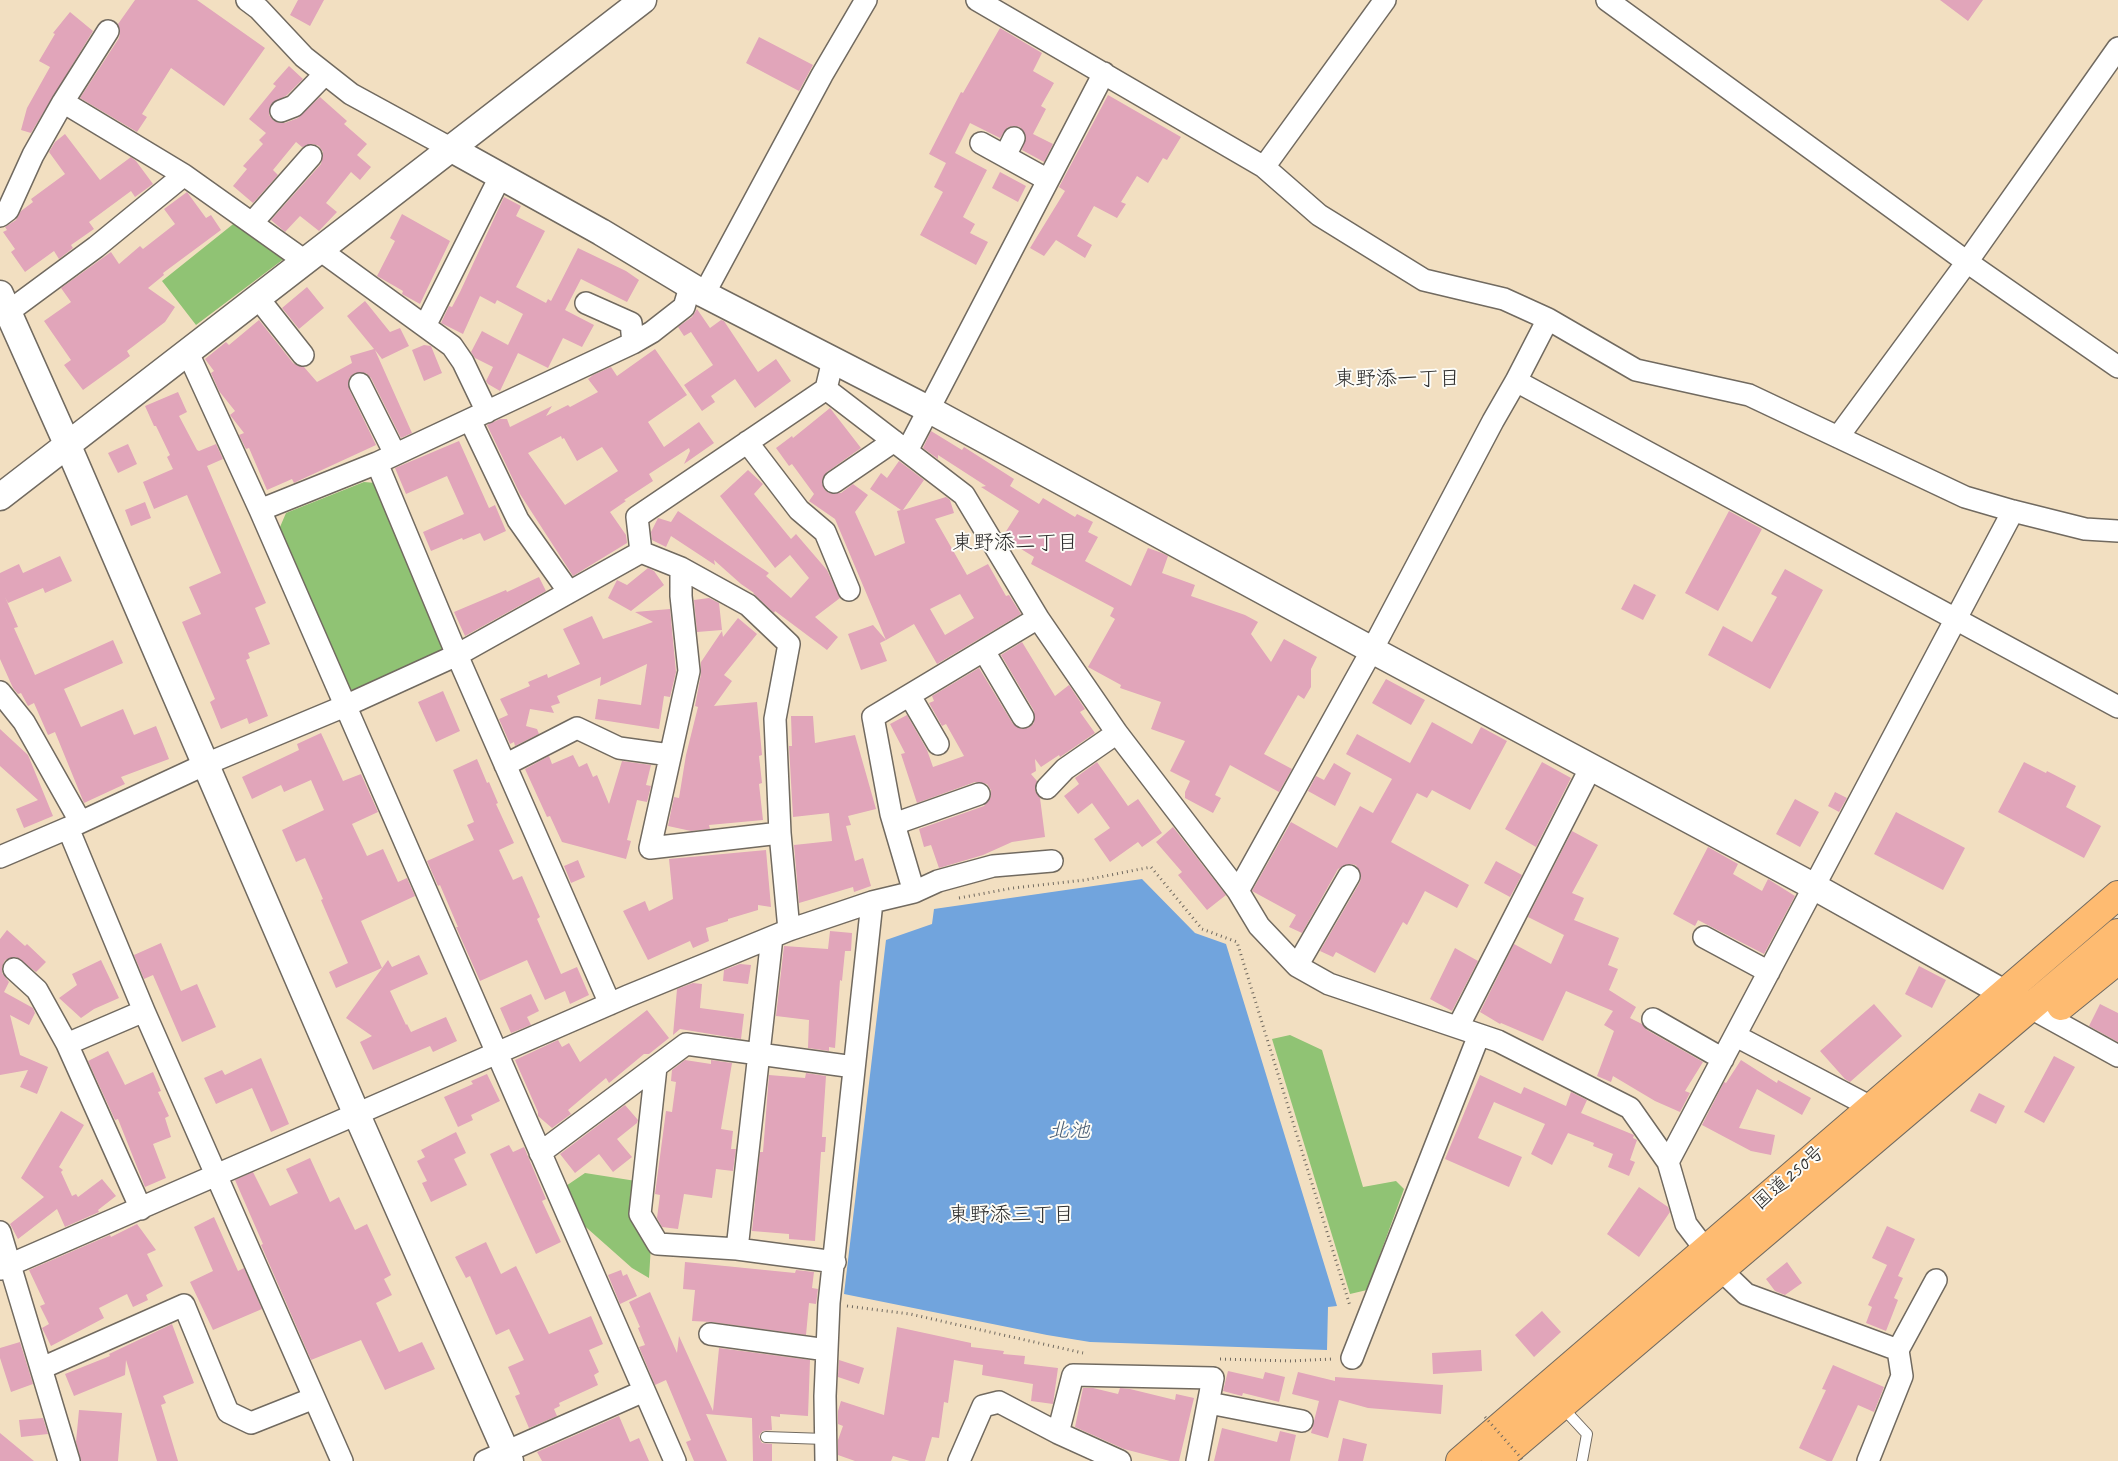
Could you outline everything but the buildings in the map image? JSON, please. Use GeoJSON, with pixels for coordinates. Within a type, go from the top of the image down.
{"type":"FeatureCollection","features":[{"type":"Feature","properties":{"kind":"highway","name":"国道250号"},"geometry":{"type":"LineString","coordinates":[[1496,1461],[1561,1406],[1871,1107],[2118,895]]}},
{"type":"Feature","properties":{"kind":"highway","name":"国道250号"},"geometry":{"type":"LineString","coordinates":[[1460,1461],[2032,1008],[2118,934]]}},
{"type":"Feature","properties":{"kind":"highway"},"geometry":{"type":"LineString","coordinates":[[2032,1008],[2062,1006],[2118,960]]}},
{"type":"Feature","properties":{"kind":"street"},"geometry":{"type":"LineString","coordinates":[[247,0],[259,8],[304,57],[351,94],[501,175],[698,289],[928,408],[1372,650],[1813,886],[2118,1056]]}},
{"type":"Feature","properties":{"kind":"street"},"geometry":{"type":"LineString","coordinates":[[0,497],[643,0]]}},
{"type":"Feature","properties":{"kind":"street"},"geometry":{"type":"LineString","coordinates":[[260,510],[386,458],[633,343],[652,332],[684,307],[698,289],[866,0]]}},
{"type":"Feature","properties":{"kind":"street"},"geometry":{"type":"LineString","coordinates":[[977,0],[1264,167],[1318,215],[1424,280],[1504,299],[1548,319],[1636,370],[1749,395],[1965,497],[2085,529],[2118,531]]}},
{"type":"Feature","properties":{"kind":"street"},"geometry":{"type":"LineString","coordinates":[[1264,167],[1385,0]]}},
{"type":"Feature","properties":{"kind":"street"},"geometry":{"type":"LineString","coordinates":[[1607,0],[1966,262],[2118,367]]}},
{"type":"Feature","properties":{"kind":"street"},"geometry":{"type":"LineString","coordinates":[[0,216],[8,210],[33,155],[63,102],[108,31]]}},
{"type":"Feature","properties":{"kind":"street"},"geometry":{"type":"LineString","coordinates":[[1838,437],[1966,262],[2118,48]]}},
{"type":"Feature","properties":{"kind":"street"},"geometry":{"type":"LineString","coordinates":[[834,482],[901,446],[928,408],[1104,73]]}},
{"type":"Feature","properties":{"kind":"street"},"geometry":{"type":"LineString","coordinates":[[281,112],[294,106],[325,74]]}},
{"type":"Feature","properties":{"kind":"street"},"geometry":{"type":"LineString","coordinates":[[63,102],[184,175],[252,223],[313,256],[425,326],[452,346],[463,362],[478,416],[518,520],[569,592]]}},
{"type":"Feature","properties":{"kind":"street"},"geometry":{"type":"LineString","coordinates":[[981,143],[1010,148],[1048,180]]}},
{"type":"Feature","properties":{"kind":"street"},"geometry":{"type":"LineString","coordinates":[[252,223],[311,156]]}},
{"type":"Feature","properties":{"kind":"street"},"geometry":{"type":"LineString","coordinates":[[184,175],[96,247],[4,303],[68,446],[357,1115],[500,1458],[644,1390]]}},
{"type":"Feature","properties":{"kind":"street"},"geometry":{"type":"LineString","coordinates":[[425,326],[501,175]]}},
{"type":"Feature","properties":{"kind":"street"},"geometry":{"type":"LineString","coordinates":[[258,298],[303,355]]}},
{"type":"Feature","properties":{"kind":"street"},"geometry":{"type":"LineString","coordinates":[[586,302],[631,323],[633,343]]}},
{"type":"Feature","properties":{"kind":"street"},"geometry":{"type":"LineString","coordinates":[[1238,891],[1372,650],[1548,319]]}},
{"type":"Feature","properties":{"kind":"street"},"geometry":{"type":"LineString","coordinates":[[188,353],[260,510],[675,1461]]}},
{"type":"Feature","properties":{"kind":"street"},"geometry":{"type":"LineString","coordinates":[[641,552],[637,517],[826,389],[833,360]]}},
{"type":"Feature","properties":{"kind":"street"},"geometry":{"type":"LineString","coordinates":[[1516,382],[2118,707]]}},
{"type":"Feature","properties":{"kind":"street"},"geometry":{"type":"LineString","coordinates":[[360,384],[457,654],[610,1004]]}},
{"type":"Feature","properties":{"kind":"street"},"geometry":{"type":"LineString","coordinates":[[826,389],[964,495],[1038,618],[1117,733],[1238,891],[1259,926],[1297,966],[1329,984],[1498,1041],[1630,1108],[1668,1162],[1686,1224],[1714,1260],[1746,1294],[1898,1350]]}},
{"type":"Feature","properties":{"kind":"street"},"geometry":{"type":"LineString","coordinates":[[747,442],[799,510],[825,532],[849,590]]}},
{"type":"Feature","properties":{"kind":"street"},"geometry":{"type":"LineString","coordinates":[[1668,1162],[2013,511]]}},
{"type":"Feature","properties":{"kind":"street"},"geometry":{"type":"LineString","coordinates":[[0,857],[206,764],[345,706],[457,654],[641,552]]}},
{"type":"Feature","properties":{"kind":"street"},"geometry":{"type":"LineString","coordinates":[[641,552],[681,568],[748,605],[789,644],[775,719],[780,833],[780,934],[758,1054],[737,1249]]}},
{"type":"Feature","properties":{"kind":"street"},"geometry":{"type":"LineString","coordinates":[[681,568],[681,596],[689,671],[650,848],[780,833]]}},
{"type":"Feature","properties":{"kind":"street"},"geometry":{"type":"LineString","coordinates":[[914,892],[894,824],[873,717],[1038,618]]}},
{"type":"Feature","properties":{"kind":"street"},"geometry":{"type":"LineString","coordinates":[[984,651],[1024,717]]}},
{"type":"Feature","properties":{"kind":"street"},"geometry":{"type":"LineString","coordinates":[[0,692],[24,722],[74,824],[144,1011],[342,1461]]}},
{"type":"Feature","properties":{"kind":"street"},"geometry":{"type":"LineString","coordinates":[[910,696],[938,744]]}},
{"type":"Feature","properties":{"kind":"street"},"geometry":{"type":"LineString","coordinates":[[505,765],[577,728],[619,748],[670,755]]}},
{"type":"Feature","properties":{"kind":"street"},"geometry":{"type":"LineString","coordinates":[[1047,788],[1065,769],[1117,733]]}},
{"type":"Feature","properties":{"kind":"street"},"geometry":{"type":"LineString","coordinates":[[1458,1027],[1591,767]]}},
{"type":"Feature","properties":{"kind":"street"},"geometry":{"type":"LineString","coordinates":[[894,824],[980,794]]}},
{"type":"Feature","properties":{"kind":"street"},"geometry":{"type":"LineString","coordinates":[[5,1267],[357,1115],[496,1052],[780,934],[872,902],[914,892],[938,881],[993,866],[1052,861]]}},
{"type":"Feature","properties":{"kind":"street"},"geometry":{"type":"LineString","coordinates":[[1297,966],[1349,876]]}},
{"type":"Feature","properties":{"kind":"street"},"geometry":{"type":"LineString","coordinates":[[826,1461],[829,1303],[835,1262],[872,902]]}},
{"type":"Feature","properties":{"kind":"street"},"geometry":{"type":"LineString","coordinates":[[1704,937],[1768,972]]}},
{"type":"Feature","properties":{"kind":"street"},"geometry":{"type":"LineString","coordinates":[[14,969],[37,990],[67,1044],[141,1209]]}},
{"type":"Feature","properties":{"kind":"street"},"geometry":{"type":"LineString","coordinates":[[67,1044],[144,1011]]}},
{"type":"Feature","properties":{"kind":"street"},"geometry":{"type":"LineString","coordinates":[[1653,1019],[1723,1059]]}},
{"type":"Feature","properties":{"kind":"street"},"geometry":{"type":"LineString","coordinates":[[1352,1358],[1479,1034]]}},
{"type":"Feature","properties":{"kind":"street"},"geometry":{"type":"LineString","coordinates":[[1736,1036],[1871,1107]]}},
{"type":"Feature","properties":{"kind":"street"},"geometry":{"type":"LineString","coordinates":[[540,1153],[686,1044],[854,1067]]}},
{"type":"Feature","properties":{"kind":"street"},"geometry":{"type":"LineString","coordinates":[[656,1066],[640,1214],[658,1244],[737,1249],[835,1262]]}},
{"type":"Feature","properties":{"kind":"street"},"geometry":{"type":"LineString","coordinates":[[0,1232],[5,1267],[42,1368],[62,1457]]}},
{"type":"Feature","properties":{"kind":"street"},"geometry":{"type":"LineString","coordinates":[[1868,1461],[1902,1376],[1898,1350],[1936,1280]]}},
{"type":"Feature","properties":{"kind":"street"},"geometry":{"type":"LineString","coordinates":[[42,1368],[184,1305],[228,1412],[251,1423],[314,1398]]}},
{"type":"Feature","properties":{"kind":"street"},"geometry":{"type":"LineString","coordinates":[[710,1334],[827,1350]]}},
{"type":"Feature","properties":{"kind":"street"},"geometry":{"type":"LineString","coordinates":[[1058,1433],[1073,1375],[1214,1378],[1197,1461]]}},
{"type":"Feature","properties":{"kind":"street"},"geometry":{"type":"LineString","coordinates":[[959,1461],[983,1406],[999,1402],[1058,1433],[1120,1461]]}},
{"type":"Feature","properties":{"kind":"street"},"geometry":{"type":"LineString","coordinates":[[1209,1402],[1302,1421]]}},
{"type":"Feature","properties":{"kind":"lane"},"geometry":{"type":"LineString","coordinates":[[1561,1406],[1587,1434],[1582,1461]]}},
{"type":"Feature","properties":{"kind":"lane"},"geometry":{"type":"LineString","coordinates":[[766,1436],[825,1439]]}},
{"type":"Feature","properties":{"kind":"path"},"geometry":{"type":"LineString","coordinates":[[950,899],[1013,888],[1084,880],[1151,867],[1202,929],[1236,942],[1350,1306],[1374,1304]]}},
{"type":"Feature","properties":{"kind":"path"},"geometry":{"type":"LineString","coordinates":[[829,1303],[910,1314],[1090,1354]]}},
{"type":"Feature","properties":{"kind":"path"},"geometry":{"type":"LineString","coordinates":[[1213,1359],[1290,1361],[1352,1358]]}},
{"type":"Feature","properties":{"kind":"path"},"geometry":{"type":"LineString","coordinates":[[1485,1416],[1522,1460]]}},
{"type":"Feature","properties":{"kind":"green space"},"geometry":{"type":"Polygon","coordinates":[[[237,221],[285,258],[196,325],[162,281],[237,221]]]}},
{"type":"Feature","properties":{"kind":"green space"},"geometry":{"type":"Polygon","coordinates":[[[364,482],[376,483],[445,644],[442,654],[357,691],[342,687],[277,534],[286,513],[364,482]]]}},
{"type":"Feature","properties":{"kind":"green space"},"geometry":{"type":"Polygon","coordinates":[[[1290,1035],[1322,1050],[1363,1187],[1396,1181],[1404,1189],[1367,1290],[1350,1294],[1272,1039],[1290,1035]]]}},
{"type":"Feature","properties":{"kind":"green space"},"geometry":{"type":"Polygon","coordinates":[[[585,1173],[636,1181],[632,1222],[651,1245],[649,1278],[632,1268],[579,1221],[563,1188],[585,1173]]]}},
{"type":"Feature","properties":{"kind":"water","name":"北池"},"geometry":{"type":"Polygon","coordinates":[[[1142,879],[1195,933],[1226,944],[1337,1306],[1328,1307],[1327,1350],[1090,1342],[844,1294],[886,940],[932,924],[934,909],[1142,879]]]}},
{"type":"Feature","properties":{"kind":"district","name":"東野添一丁目"},"geometry":{"type":"Point","coordinates":[1397,379]}},
{"type":"Feature","properties":{"kind":"district","name":"東野添二丁目"},"geometry":{"type":"Point","coordinates":[1015,543]}},
{"type":"Feature","properties":{"kind":"district","name":"東野添三丁目"},"geometry":{"type":"Point","coordinates":[1011,1215]}}]}
